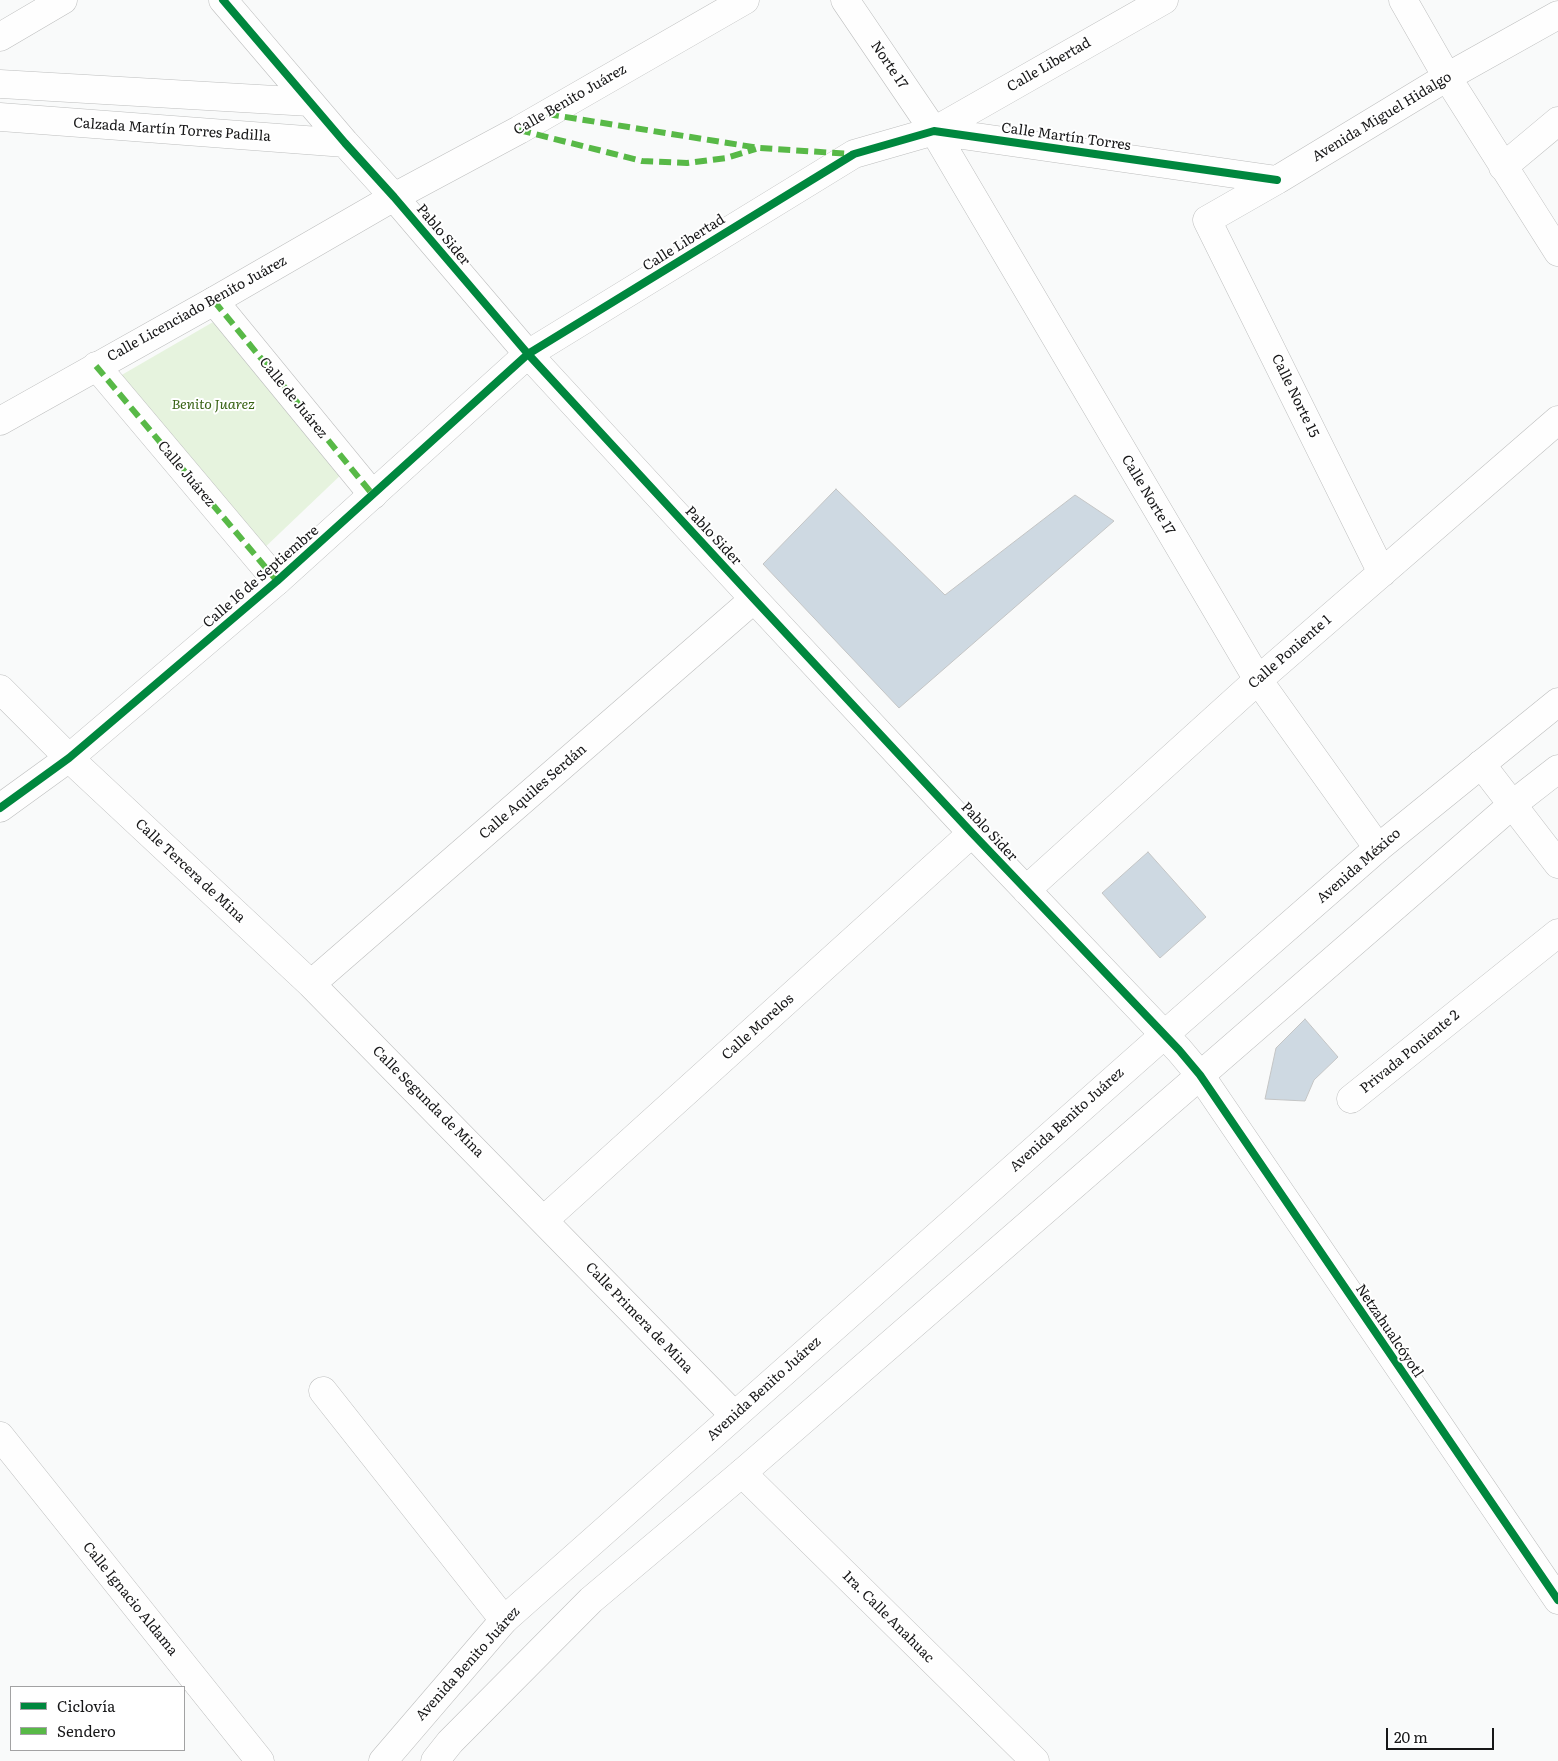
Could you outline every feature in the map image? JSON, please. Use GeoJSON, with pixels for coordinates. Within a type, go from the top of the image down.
{"type":"FeatureCollection","features":[{"type":"Feature","properties":{"kind":"street"},"geometry":{"type":"LineString","coordinates":[[0,37],[63,0]]}},
{"type":"Feature","properties":{"kind":"street","name":"Pablo Sider"},"geometry":{"type":"LineString","coordinates":[[223,0],[528,354],[972,833],[1200,1075]]}},
{"type":"Feature","properties":{"kind":"street","name":"Calle Benito Juárez"},"geometry":{"type":"LineString","coordinates":[[394,197],[519,130],[745,0]]}},
{"type":"Feature","properties":{"kind":"street","name":"Norte 17"},"geometry":{"type":"LineString","coordinates":[[845,0],[934,131]]}},
{"type":"Feature","properties":{"kind":"street","name":"Calle Libertad"},"geometry":{"type":"LineString","coordinates":[[934,131],[1164,0]]}},
{"type":"Feature","properties":{"kind":"street"},"geometry":{"type":"LineString","coordinates":[[1403,0],[1447,77],[1558,252]]}},
{"type":"Feature","properties":{"kind":"street","name":"Avenida Miguel Hidalgo"},"geometry":{"type":"LineString","coordinates":[[1208,220],[1278,180],[1447,77],[1558,15]]}},
{"type":"Feature","properties":{"kind":"street"},"geometry":{"type":"LineString","coordinates":[[0,84],[310,102]]}},
{"type":"Feature","properties":{"kind":"street","name":"Calzada Martín Torres Padilla"},"geometry":{"type":"LineString","coordinates":[[0,116],[345,143]]}},
{"type":"Feature","properties":{"kind":"street"},"geometry":{"type":"LineString","coordinates":[[1503,166],[1558,121]]}},
{"type":"Feature","properties":{"kind":"street","name":"Calle Martín Torres"},"geometry":{"type":"LineString","coordinates":[[854,154],[934,131],[1278,180]]}},
{"type":"Feature","properties":{"kind":"street","name":"Calle Norte 17"},"geometry":{"type":"LineString","coordinates":[[934,131],[1258,680],[1378,848]]}},
{"type":"Feature","properties":{"kind":"street","name":"Calle Libertad"},"geometry":{"type":"LineString","coordinates":[[528,354],[854,154]]}},
{"type":"Feature","properties":{"kind":"street","name":"Calle Licenciado Benito Juárez"},"geometry":{"type":"LineString","coordinates":[[0,421],[394,197]]}},
{"type":"Feature","properties":{"kind":"street","name":"Calle Norte 15"},"geometry":{"type":"LineString","coordinates":[[1208,220],[1382,572]]}},
{"type":"Feature","properties":{"kind":"street","name":"Calle de Juárez"},"geometry":{"type":"LineString","coordinates":[[214,301],[373,495]]}},
{"type":"Feature","properties":{"kind":"street","name":"Calle 16 de Septiembre"},"geometry":{"type":"LineString","coordinates":[[0,808],[69,758],[277,581],[528,354]]}},
{"type":"Feature","properties":{"kind":"street","name":"Calle Juárez"},"geometry":{"type":"LineString","coordinates":[[96,366],[277,581]]}},
{"type":"Feature","properties":{"kind":"street","name":"Calle Poniente 1"},"geometry":{"type":"LineString","coordinates":[[1026,890],[1258,680],[1558,420]]}},
{"type":"Feature","properties":{"kind":"street","name":"Calle Aquiles Serdán"},"geometry":{"type":"LineString","coordinates":[[311,984],[754,599]]}},
{"type":"Feature","properties":{"kind":"street","name":"Calle Tercera de Mina"},"geometry":{"type":"LineString","coordinates":[[0,689],[69,758],[311,984]]}},
{"type":"Feature","properties":{"kind":"street","name":"Avenida México"},"geometry":{"type":"LineString","coordinates":[[1164,1035],[1378,848],[1558,702]]}},
{"type":"Feature","properties":{"kind":"street"},"geometry":{"type":"LineString","coordinates":[[1481,764],[1558,864]]}},
{"type":"Feature","properties":{"kind":"street"},"geometry":{"type":"LineString","coordinates":[[435,1761],[450,1742],[591,1600],[742,1473],[1513,804],[1558,769]]}},
{"type":"Feature","properties":{"kind":"street","name":"Calle Morelos"},"geometry":{"type":"LineString","coordinates":[[544,1220],[972,833]]}},
{"type":"Feature","properties":{"kind":"street","name":"Privada Poniente 2"},"geometry":{"type":"LineString","coordinates":[[1351,1099],[1558,933]]}},
{"type":"Feature","properties":{"kind":"street","name":"Calle Segunda de Mina"},"geometry":{"type":"LineString","coordinates":[[311,984],[544,1220]]}},
{"type":"Feature","properties":{"kind":"street","name":"Avenida Benito Juárez"},"geometry":{"type":"LineString","coordinates":[[383,1761],[504,1620],[1164,1035]]}},
{"type":"Feature","properties":{"kind":"street","name":"Netzahualcóyotl"},"geometry":{"type":"LineString","coordinates":[[1200,1075],[1558,1600]]}},
{"type":"Feature","properties":{"kind":"street","name":"Calle Primera de Mina"},"geometry":{"type":"LineString","coordinates":[[544,1220],[734,1415]]}},
{"type":"Feature","properties":{"kind":"street"},"geometry":{"type":"LineString","coordinates":[[323,1391],[504,1620]]}},
{"type":"Feature","properties":{"kind":"street","name":"Calle Ignacio Aldama"},"geometry":{"type":"LineString","coordinates":[[0,1436],[260,1761]]}},
{"type":"Feature","properties":{"kind":"street","name":"1ra. Calle Anahuac"},"geometry":{"type":"LineString","coordinates":[[742,1473],[1035,1761]]}},
{"type":"Feature","properties":{"kind":"green space","name":"Benito Juarez"},"geometry":{"type":"Polygon","coordinates":[[[220,318],[346,470],[259,553],[113,380],[220,318]]]}},
{"type":"Feature","properties":{"kind":"building"},"geometry":{"type":"Polygon","coordinates":[[[836,489],[945,595],[1075,495],[1114,521],[899,708],[763,564],[836,489]]]}},
{"type":"Feature","properties":{"kind":"building"},"geometry":{"type":"Polygon","coordinates":[[[1148,852],[1206,917],[1160,958],[1102,893],[1148,852]]]}},
{"type":"Feature","properties":{"kind":"building"},"geometry":{"type":"Polygon","coordinates":[[[1305,1019],[1338,1057],[1314,1080],[1305,1101],[1265,1099],[1276,1048],[1305,1019]]]}},
{"type":"Feature","properties":{"kind":"marked path"},"geometry":{"type":"LineString","coordinates":[[547,114],[759,148],[851,154]]}},
{"type":"Feature","properties":{"kind":"marked path"},"geometry":{"type":"LineString","coordinates":[[519,130],[642,161],[687,163],[726,158],[756,149]]}},
{"type":"Feature","properties":{"kind":"marked path"},"geometry":{"type":"LineString","coordinates":[[214,301],[373,495]]}},
{"type":"Feature","properties":{"kind":"marked path"},"geometry":{"type":"LineString","coordinates":[[96,366],[277,581]]}},
{"type":"Feature","properties":{"kind":"cycle path"},"geometry":{"type":"LineString","coordinates":[[223,0],[528,354],[972,833],[1179,1050],[1200,1075],[1558,1600]]}},
{"type":"Feature","properties":{"kind":"cycle path"},"geometry":{"type":"LineString","coordinates":[[0,808],[69,758],[277,581],[528,354],[854,154],[934,131],[1277,180]]}}]}
